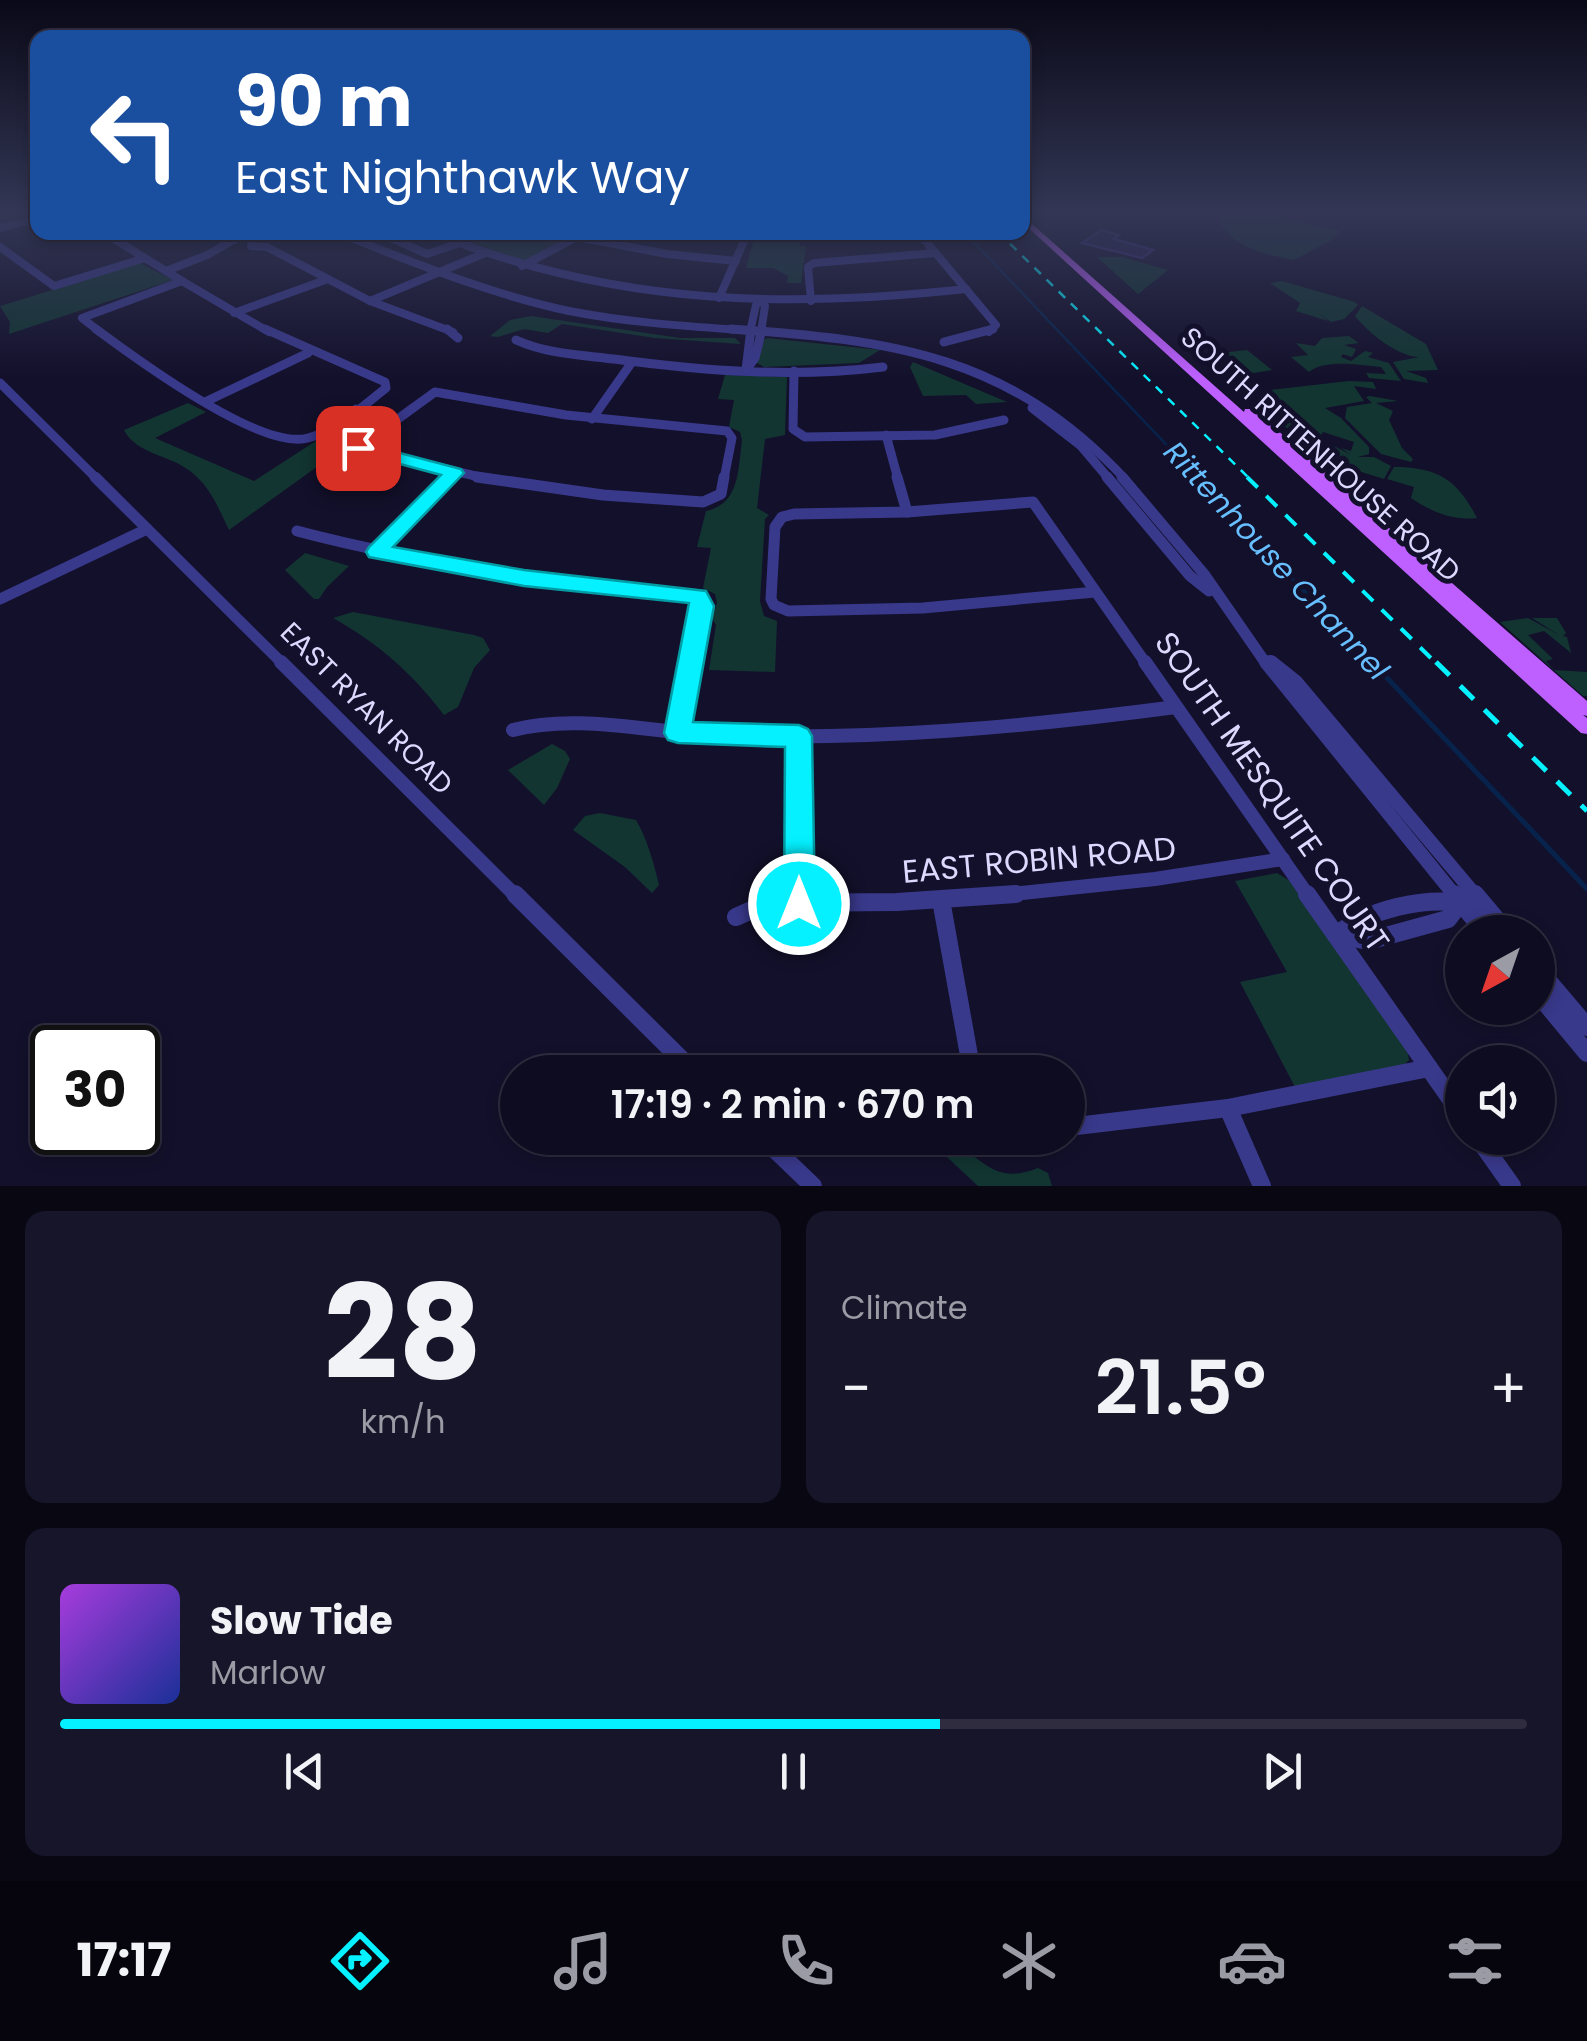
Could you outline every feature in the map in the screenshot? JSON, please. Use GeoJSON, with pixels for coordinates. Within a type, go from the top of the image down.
{"type":"FeatureCollection","features":[{"type":"Feature","properties":{"kind":"main road","name":"SOUTH RITTENHOUSE ROAD"},"geometry":{"type":"LineString","coordinates":[[1080,267],[1587,710]]}},
{"type":"Feature","properties":{"kind":"main road","name":"SOUTH RITTENHOUSE ROAD"},"geometry":{"type":"LineString","coordinates":[[1089,267],[1587,728]]}},
{"type":"Feature","properties":{"kind":"street"},"geometry":{"type":"LineString","coordinates":[[28,267],[54,286],[114,267]]}},
{"type":"Feature","properties":{"kind":"street"},"geometry":{"type":"LineString","coordinates":[[160,267],[308,354],[387,386],[303,440],[272,432],[204,402],[160,376],[83,315],[182,281]]}},
{"type":"Feature","properties":{"kind":"street"},"geometry":{"type":"LineString","coordinates":[[164,270],[172,267]]}},
{"type":"Feature","properties":{"kind":"street"},"geometry":{"type":"LineString","coordinates":[[306,267],[370,301],[452,331],[458,338]]}},
{"type":"Feature","properties":{"kind":"street"},"geometry":{"type":"LineString","coordinates":[[416,267],[486,297],[572,317],[658,329],[832,335],[909,349],[966,367],[1028,397],[1068,424],[1101,454],[1204,574],[1215,595],[1264,656],[1276,679],[1471,915]]}},
{"type":"Feature","properties":{"kind":"street"},"geometry":{"type":"LineString","coordinates":[[370,301],[451,267]]}},
{"type":"Feature","properties":{"kind":"street"},"geometry":{"type":"LineString","coordinates":[[528,267],[612,286],[719,298],[811,300],[966,289]]}},
{"type":"Feature","properties":{"kind":"street"},"geometry":{"type":"LineString","coordinates":[[719,298],[733,267]]}},
{"type":"Feature","properties":{"kind":"street"},"geometry":{"type":"LineString","coordinates":[[809,267],[811,300]]}},
{"type":"Feature","properties":{"kind":"street"},"geometry":{"type":"LineString","coordinates":[[944,342],[996,328],[948,267]]}},
{"type":"Feature","properties":{"kind":"street"},"geometry":{"type":"LineString","coordinates":[[234,313],[328,279]]}},
{"type":"Feature","properties":{"kind":"street"},"geometry":{"type":"LineString","coordinates":[[746,370],[753,364],[755,333],[765,306],[761,300]]}},
{"type":"Feature","properties":{"kind":"street"},"geometry":{"type":"LineString","coordinates":[[516,340],[550,351],[632,362],[794,371],[882,367]]}},
{"type":"Feature","properties":{"kind":"street"},"geometry":{"type":"LineString","coordinates":[[204,402],[308,354]]}},
{"type":"Feature","properties":{"kind":"street"},"geometry":{"type":"LineString","coordinates":[[592,419],[632,362]]}},
{"type":"Feature","properties":{"kind":"street"},"geometry":{"type":"LineString","coordinates":[[794,371],[793,429],[797,434],[886,435],[989,427],[1004,420]]}},
{"type":"Feature","properties":{"kind":"street","name":"EAST RYAN ROAD"},"geometry":{"type":"LineString","coordinates":[[0,382],[677,1055]]}},
{"type":"Feature","properties":{"kind":"street"},"geometry":{"type":"LineString","coordinates":[[434,392],[592,419],[731,434],[720,494],[703,502],[603,495],[454,473],[358,448],[434,392]]}},
{"type":"Feature","properties":{"kind":"street"},"geometry":{"type":"LineString","coordinates":[[356,409],[392,420]]}},
{"type":"Feature","properties":{"kind":"street"},"geometry":{"type":"LineString","coordinates":[[886,435],[908,512]]}},
{"type":"Feature","properties":{"kind":"street"},"geometry":{"type":"LineString","coordinates":[[376,552],[454,473]]}},
{"type":"Feature","properties":{"kind":"street"},"geometry":{"type":"LineString","coordinates":[[1033,502],[782,517],[775,527],[770,599],[788,611],[923,608],[1095,592]]}},
{"type":"Feature","properties":{"kind":"street","name":"SOUTH MESQUITE COURT"},"geometry":{"type":"LineString","coordinates":[[1033,502],[1445,1091]]}},
{"type":"Feature","properties":{"kind":"street"},"geometry":{"type":"LineString","coordinates":[[0,599],[146,529]]}},
{"type":"Feature","properties":{"kind":"street"},"geometry":{"type":"LineString","coordinates":[[297,531],[376,552],[524,578],[698,596],[702,606],[678,733]]}},
{"type":"Feature","properties":{"kind":"street"},"geometry":{"type":"LineString","coordinates":[[1264,656],[1296,682],[1492,915]]}},
{"type":"Feature","properties":{"kind":"street"},"geometry":{"type":"LineString","coordinates":[[514,730],[543,722],[678,733],[799,736],[993,729],[1176,707]]}},
{"type":"Feature","properties":{"kind":"street"},"geometry":{"type":"LineString","coordinates":[[799,736],[799,904]]}},
{"type":"Feature","properties":{"kind":"street","name":"EAST ROBIN ROAD"},"geometry":{"type":"LineString","coordinates":[[736,917],[766,903],[941,900],[1079,889],[1283,859]]}},
{"type":"Feature","properties":{"kind":"street"},"geometry":{"type":"LineString","coordinates":[[941,900],[969,1055]]}},
{"type":"Feature","properties":{"kind":"street"},"geometry":{"type":"LineString","coordinates":[[1336,935],[1368,941],[1448,919],[1460,903],[1479,900]]}},
{"type":"Feature","properties":{"kind":"street"},"geometry":{"type":"LineString","coordinates":[[1555,989],[1587,1027]]}},
{"type":"Feature","properties":{"kind":"street"},"geometry":{"type":"LineString","coordinates":[[1555,1015],[1587,1054]]}},
{"type":"Feature","properties":{"kind":"street"},"geometry":{"type":"LineString","coordinates":[[1085,1125],[1228,1108],[1429,1068]]}},
{"type":"Feature","properties":{"kind":"street"},"geometry":{"type":"LineString","coordinates":[[1228,1108],[1262,1186]]}},
{"type":"Feature","properties":{"kind":"street"},"geometry":{"type":"LineString","coordinates":[[780,1155],[812,1186]]}},
{"type":"Feature","properties":{"kind":"street"},"geometry":{"type":"LineString","coordinates":[[1490,1155],[1512,1186]]}},
{"type":"Feature","properties":{"kind":"green space"},"geometry":{"type":"Polygon","coordinates":[[[126,267],[148,267],[173,280],[9,334],[10,322],[0,306],[126,267]]]}},
{"type":"Feature","properties":{"kind":"green space"},"geometry":{"type":"Polygon","coordinates":[[[803,267],[801,283],[787,283],[788,276],[773,268],[746,268],[803,267]]]}},
{"type":"Feature","properties":{"kind":"green space"},"geometry":{"type":"Polygon","coordinates":[[[1108,267],[1168,270],[1138,294],[1108,267]]]}},
{"type":"Feature","properties":{"kind":"green space"},"geometry":{"type":"Polygon","coordinates":[[[1282,281],[1358,305],[1344,319],[1331,322],[1318,313],[1328,321],[1296,311],[1300,303],[1270,283],[1282,281]]]}},
{"type":"Feature","properties":{"kind":"green space"},"geometry":{"type":"Polygon","coordinates":[[[1362,306],[1426,344],[1438,370],[1406,371],[1426,378],[1428,383],[1404,379],[1393,362],[1420,357],[1394,349],[1367,329],[1355,316],[1362,306]]]}},
{"type":"Feature","properties":{"kind":"green space"},"geometry":{"type":"Polygon","coordinates":[[[531,316],[680,338],[735,338],[741,344],[655,338],[562,324],[548,333],[524,329],[490,336],[510,320],[531,316]]]}},
{"type":"Feature","properties":{"kind":"green space"},"geometry":{"type":"Polygon","coordinates":[[[1349,336],[1359,343],[1344,345],[1356,349],[1352,357],[1341,357],[1351,361],[1365,351],[1373,353],[1368,357],[1389,363],[1401,381],[1369,378],[1366,373],[1386,374],[1381,367],[1362,365],[1333,364],[1309,372],[1291,357],[1308,355],[1296,343],[1315,346],[1322,338],[1349,336]]]}},
{"type":"Feature","properties":{"kind":"green space"},"geometry":{"type":"Polygon","coordinates":[[[767,338],[880,350],[859,363],[764,367],[757,363],[762,341],[767,338]]]}},
{"type":"Feature","properties":{"kind":"green space"},"geometry":{"type":"Polygon","coordinates":[[[1247,350],[1272,370],[1228,377],[1204,355],[1247,350]]]}},
{"type":"Feature","properties":{"kind":"green space"},"geometry":{"type":"Polygon","coordinates":[[[913,362],[1007,402],[976,404],[966,395],[923,396],[910,367],[913,362]]]}},
{"type":"Feature","properties":{"kind":"green space"},"geometry":{"type":"Polygon","coordinates":[[[725,375],[787,377],[785,435],[765,439],[757,508],[769,515],[765,519],[760,601],[764,616],[777,621],[775,672],[709,670],[716,625],[712,618],[717,603],[715,594],[703,588],[711,548],[697,547],[706,511],[725,501],[735,484],[742,440],[740,432],[729,427],[734,400],[718,399],[725,375]]]}},
{"type":"Feature","properties":{"kind":"green space"},"geometry":{"type":"Polygon","coordinates":[[[1373,382],[1376,389],[1354,386],[1364,401],[1325,408],[1341,418],[1369,447],[1369,454],[1358,457],[1374,457],[1391,466],[1384,479],[1323,460],[1297,438],[1336,447],[1351,455],[1341,448],[1351,451],[1354,442],[1323,432],[1319,439],[1288,429],[1268,412],[1281,401],[1269,390],[1373,382]]]}},
{"type":"Feature","properties":{"kind":"green space"},"geometry":{"type":"Polygon","coordinates":[[[1366,397],[1398,401],[1376,403],[1393,411],[1389,420],[1402,448],[1413,459],[1411,462],[1381,454],[1345,418],[1347,407],[1372,403],[1366,397]]]}},
{"type":"Feature","properties":{"kind":"green space"},"geometry":{"type":"Polygon","coordinates":[[[188,403],[206,412],[155,438],[254,481],[353,417],[378,423],[229,530],[197,477],[137,444],[124,430],[188,403]]]}},
{"type":"Feature","properties":{"kind":"green space"},"geometry":{"type":"Polygon","coordinates":[[[1394,467],[1422,469],[1444,478],[1462,494],[1477,518],[1450,516],[1418,503],[1411,498],[1414,487],[1387,479],[1394,467]]]}},
{"type":"Feature","properties":{"kind":"green space"},"geometry":{"type":"Polygon","coordinates":[[[305,553],[349,566],[319,599],[314,599],[285,570],[305,553]]]}},
{"type":"Feature","properties":{"kind":"green space"},"geometry":{"type":"Polygon","coordinates":[[[353,612],[474,635],[483,638],[490,650],[474,668],[458,707],[444,715],[394,660],[333,618],[353,612]]]}},
{"type":"Feature","properties":{"kind":"green space"},"geometry":{"type":"Polygon","coordinates":[[[1528,618],[1559,635],[1532,618],[1557,618],[1571,653],[1544,631],[1528,635],[1553,659],[1546,661],[1554,670],[1587,672],[1587,696],[1583,696],[1500,622],[1528,618]]]}},
{"type":"Feature","properties":{"kind":"green space"},"geometry":{"type":"Polygon","coordinates":[[[552,744],[570,759],[544,805],[508,770],[552,744]]]}},
{"type":"Feature","properties":{"kind":"green space"},"geometry":{"type":"Polygon","coordinates":[[[600,813],[636,820],[659,885],[652,893],[625,867],[573,830],[585,816],[600,813]]]}},
{"type":"Feature","properties":{"kind":"green space"},"geometry":{"type":"Polygon","coordinates":[[[1277,873],[1290,881],[1407,1049],[1409,1060],[1404,1065],[1295,1087],[1240,982],[1287,972],[1235,881],[1277,873]]]}},
{"type":"Feature","properties":{"kind":"green space"},"geometry":{"type":"Polygon","coordinates":[[[944,1155],[972,1155],[989,1167],[1010,1174],[1038,1168],[1048,1173],[1052,1186],[978,1186],[944,1155]]]}},
{"type":"Feature","properties":{"kind":"waterway","name":"Rittenhouse Channel"},"geometry":{"type":"LineString","coordinates":[[998,267],[1199,479]]}},
{"type":"Feature","properties":{"kind":"waterway","name":"Rittenhouse Channel"},"geometry":{"type":"LineString","coordinates":[[1196,477],[1374,665]]}},
{"type":"Feature","properties":{"kind":"waterway","name":"Rittenhouse Channel"},"geometry":{"type":"LineString","coordinates":[[1372,662],[1587,889]]}},
{"type":"Feature","properties":{"kind":"railway"},"geometry":{"type":"LineString","coordinates":[[1034,267],[1250,479]]}},
{"type":"Feature","properties":{"kind":"railway"},"geometry":{"type":"LineString","coordinates":[[1247,477],[1438,665]]}},
{"type":"Feature","properties":{"kind":"railway"},"geometry":{"type":"LineString","coordinates":[[1436,662],[1587,811]]}},
{"type":"Feature","properties":{"kind":"route"},"geometry":{"type":"LineString","coordinates":[[358,448],[454,473],[376,552],[524,578],[698,596],[702,606],[678,733],[799,736],[799,904]]}}]}
